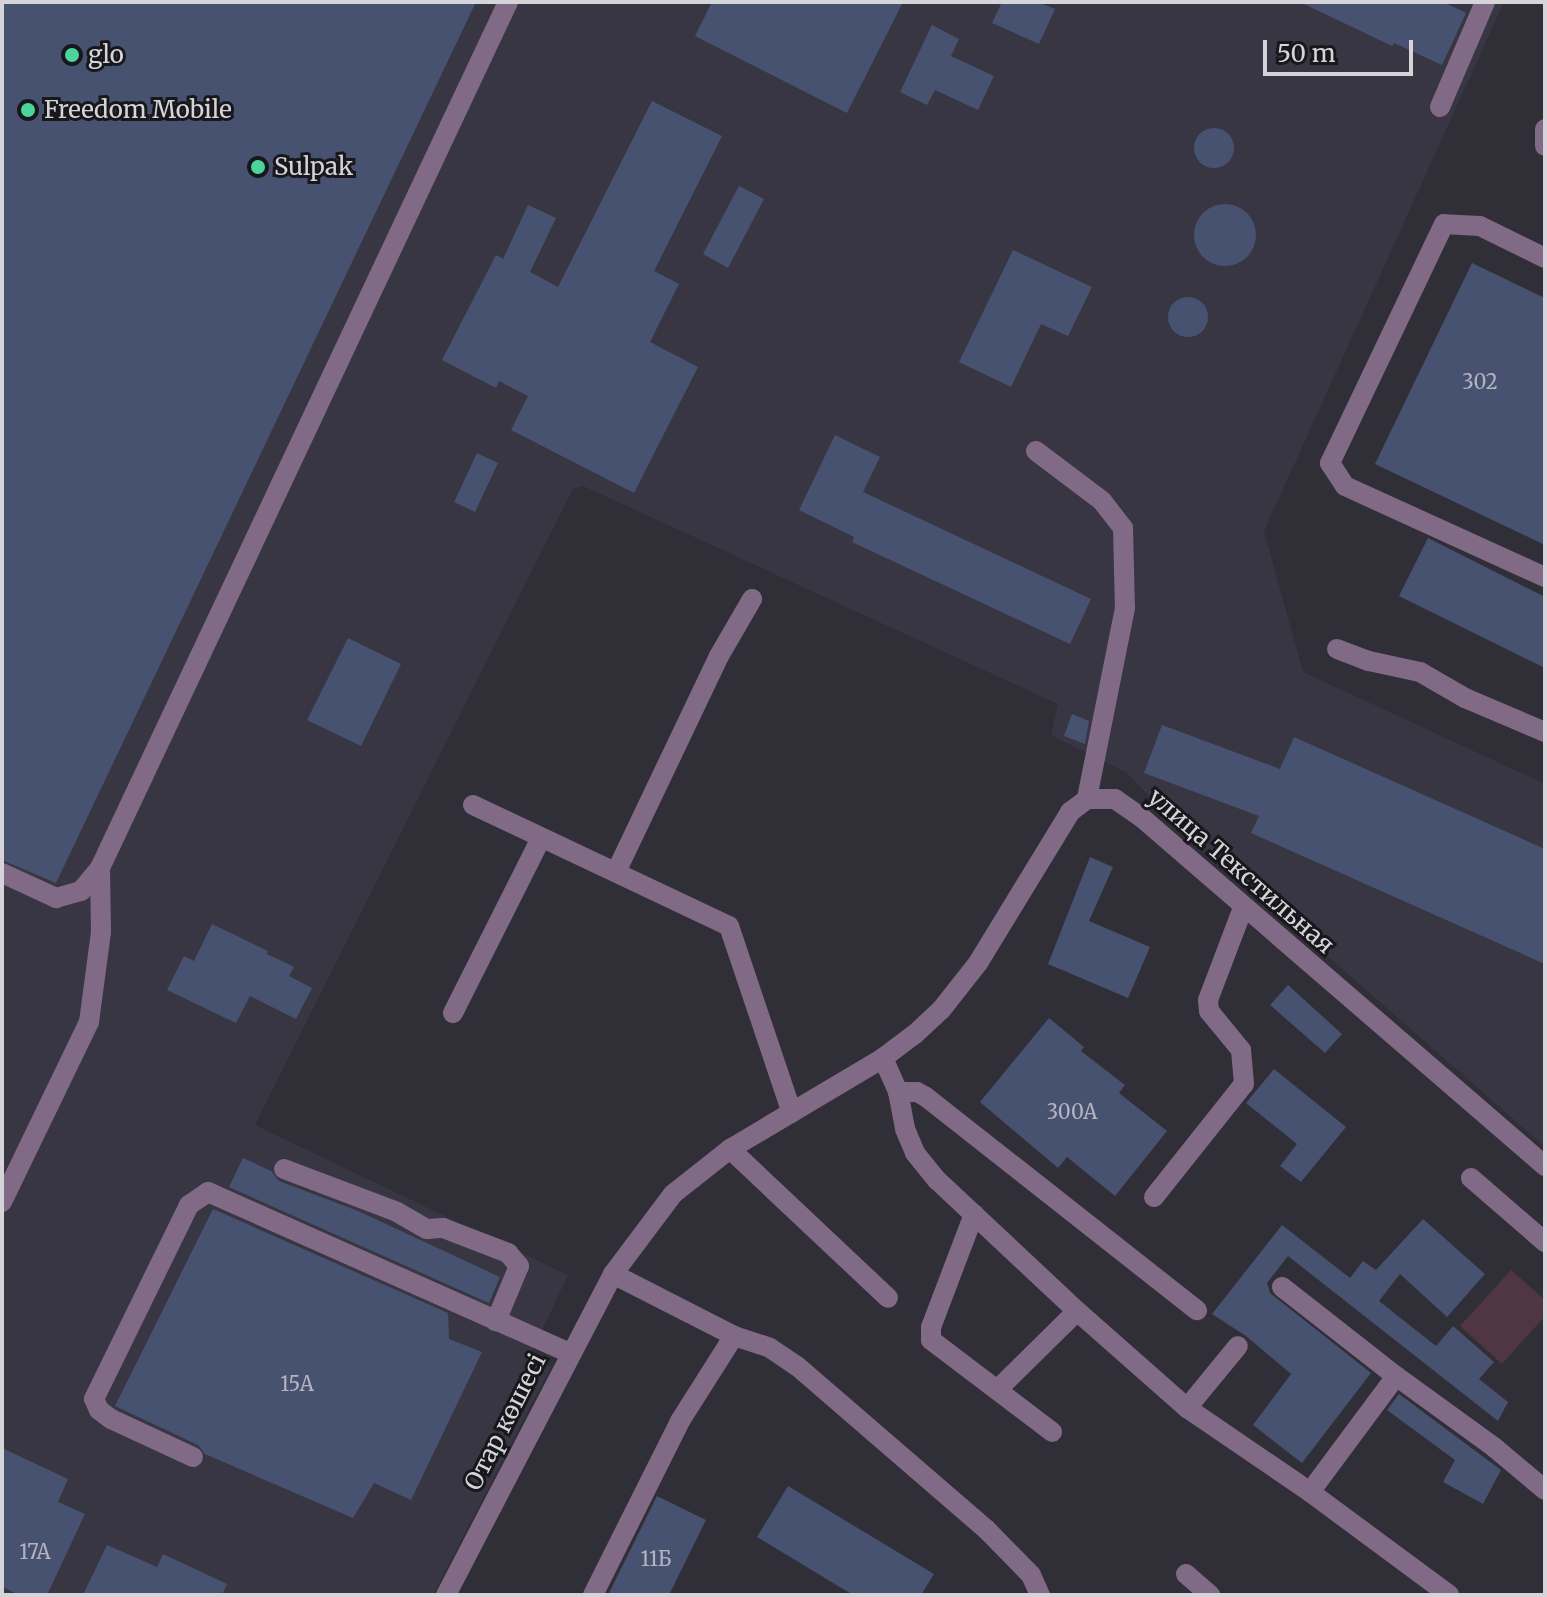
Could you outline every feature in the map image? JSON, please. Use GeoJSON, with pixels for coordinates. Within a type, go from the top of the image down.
{"type":"FeatureCollection","features":[{"type":"Feature","properties":{"kind":"street"},"geometry":{"type":"LineString","coordinates":[[2,873],[56,898],[81,891],[100,868],[508,2]]}},
{"type":"Feature","properties":{"kind":"street"},"geometry":{"type":"LineString","coordinates":[[1440,107],[1485,2]]}},
{"type":"Feature","properties":{"kind":"street"},"geometry":{"type":"LineString","coordinates":[[1545,129],[1545,146]]}},
{"type":"Feature","properties":{"kind":"street"},"geometry":{"type":"LineString","coordinates":[[1545,258],[1480,226],[1444,224],[1330,463],[1345,486],[1545,577]]}},
{"type":"Feature","properties":{"kind":"street"},"geometry":{"type":"LineString","coordinates":[[1036,451],[1102,501],[1123,528],[1125,608],[1087,799],[1070,812],[978,963],[941,1010],[883,1058],[730,1149],[673,1194],[613,1274],[734,1336],[770,1348],[797,1366],[867,1424],[1014,1556],[1031,1575],[1040,1595]]}},
{"type":"Feature","properties":{"kind":"street"},"geometry":{"type":"LineString","coordinates":[[616,872],[719,656],[752,599]]}},
{"type":"Feature","properties":{"kind":"street"},"geometry":{"type":"LineString","coordinates":[[1337,649],[1369,661],[1420,672],[1465,698],[1545,732]]}},
{"type":"Feature","properties":{"kind":"street","name":"улица Текстильная"},"geometry":{"type":"LineString","coordinates":[[1087,799],[1115,799],[1141,817],[1545,1166]]}},
{"type":"Feature","properties":{"kind":"street"},"geometry":{"type":"LineString","coordinates":[[473,805],[729,926],[792,1113]]}},
{"type":"Feature","properties":{"kind":"street"},"geometry":{"type":"LineString","coordinates":[[453,1013],[541,838]]}},
{"type":"Feature","properties":{"kind":"street"},"geometry":{"type":"LineString","coordinates":[[2,1202],[89,1022],[101,932],[100,868]]}},
{"type":"Feature","properties":{"kind":"street"},"geometry":{"type":"LineString","coordinates":[[1154,1197],[1244,1084],[1241,1050],[1209,1011],[1208,1000],[1243,908]]}},
{"type":"Feature","properties":{"kind":"street"},"geometry":{"type":"LineString","coordinates":[[883,1058],[898,1092],[905,1129],[915,1153],[937,1180],[1077,1311],[1187,1408],[1310,1492],[1449,1595]]}},
{"type":"Feature","properties":{"kind":"street"},"geometry":{"type":"LineString","coordinates":[[898,1092],[917,1092],[926,1097],[1197,1310]]}},
{"type":"Feature","properties":{"kind":"street"},"geometry":{"type":"LineString","coordinates":[[730,1149],[888,1298]]}},
{"type":"Feature","properties":{"kind":"street"},"geometry":{"type":"LineString","coordinates":[[284,1169],[397,1212],[427,1229],[443,1228],[508,1253],[519,1266],[496,1321]]}},
{"type":"Feature","properties":{"kind":"street"},"geometry":{"type":"LineString","coordinates":[[1471,1178],[1545,1242]]}},
{"type":"Feature","properties":{"kind":"street"},"geometry":{"type":"LineString","coordinates":[[193,1457],[111,1419],[99,1410],[94,1399],[189,1205],[208,1192],[569,1353]]}},
{"type":"Feature","properties":{"kind":"street"},"geometry":{"type":"LineString","coordinates":[[974,1214],[931,1327],[931,1340],[1052,1432]]}},
{"type":"Feature","properties":{"kind":"street","name":"Отар көшесі"},"geometry":{"type":"LineString","coordinates":[[446,1595],[569,1353],[613,1274]]}},
{"type":"Feature","properties":{"kind":"street"},"geometry":{"type":"LineString","coordinates":[[1282,1287],[1495,1448],[1545,1490]]}},
{"type":"Feature","properties":{"kind":"street"},"geometry":{"type":"LineString","coordinates":[[997,1390],[1077,1311]]}},
{"type":"Feature","properties":{"kind":"street"},"geometry":{"type":"LineString","coordinates":[[593,1595],[680,1421],[734,1336]]}},
{"type":"Feature","properties":{"kind":"street"},"geometry":{"type":"LineString","coordinates":[[1187,1408],[1238,1346]]}},
{"type":"Feature","properties":{"kind":"street"},"geometry":{"type":"LineString","coordinates":[[1310,1492],[1396,1376]]}},
{"type":"Feature","properties":{"kind":"street"},"geometry":{"type":"LineString","coordinates":[[1186,1574],[1210,1595]]}},
{"type":"Feature","properties":{"kind":"shaded area"},"geometry":{"type":"Polygon","coordinates":[[[2,2],[1504,2],[1264,531],[1303,672],[1545,784],[1545,1147],[1167,815],[1126,772],[1051,735],[1058,704],[583,486],[573,489],[255,1125],[568,1275],[530,1356],[551,1367],[433,1595],[2,1595],[2,2]]]}},
{"type":"Feature","properties":{"kind":"shaded area"},"geometry":{"type":"Polygon","coordinates":[[[1511,1270],[1545,1300],[1545,1316],[1502,1364],[1460,1326],[1511,1270]]]}},
{"type":"Feature","properties":{"kind":"building"},"geometry":{"type":"Polygon","coordinates":[[[2,2],[476,2],[56,883],[2,860],[2,2]]]}},
{"type":"Feature","properties":{"kind":"building"},"geometry":{"type":"Polygon","coordinates":[[[712,2],[903,2],[847,113],[695,36],[712,2]]]}},
{"type":"Feature","properties":{"kind":"building"},"geometry":{"type":"Polygon","coordinates":[[[1002,2],[1038,2],[1055,9],[1039,44],[992,23],[1002,2]]]}},
{"type":"Feature","properties":{"kind":"building"},"geometry":{"type":"Polygon","coordinates":[[[1300,2],[1443,2],[1466,13],[1442,65],[1394,43],[1392,46],[1300,2]]]}},
{"type":"Feature","properties":{"kind":"building"},"geometry":{"type":"Polygon","coordinates":[[[932,25],[959,39],[951,56],[994,76],[978,110],[935,90],[927,105],[900,92],[932,25]]]}},
{"type":"Feature","properties":{"kind":"building"},"geometry":{"type":"Polygon","coordinates":[[[652,101],[722,136],[654,271],[679,284],[650,342],[698,367],[634,493],[511,430],[528,396],[499,381],[496,388],[442,360],[496,255],[503,259],[528,205],[556,218],[530,272],[558,287],[652,101]]]}},
{"type":"Feature","properties":{"kind":"building"},"geometry":{"type":"Polygon","coordinates":[[[1214,128],[1228,134],[1234,148],[1228,162],[1214,168],[1200,162],[1194,148],[1200,134],[1214,128]]]}},
{"type":"Feature","properties":{"kind":"building"},"geometry":{"type":"Polygon","coordinates":[[[739,186],[764,199],[728,268],[703,254],[739,186]]]}},
{"type":"Feature","properties":{"kind":"building"},"geometry":{"type":"Polygon","coordinates":[[[1225,204],[1247,213],[1256,235],[1247,257],[1225,266],[1203,257],[1194,235],[1203,213],[1225,204]]]}},
{"type":"Feature","properties":{"kind":"building"},"geometry":{"type":"Polygon","coordinates":[[[1013,250],[1092,287],[1068,336],[1041,324],[1011,387],[959,362],[1013,250]]]}},
{"type":"Feature","properties":{"kind":"building"},"geometry":{"type":"Polygon","coordinates":[[[1472,263],[1545,298],[1545,545],[1375,464],[1472,263]]]}},
{"type":"Feature","properties":{"kind":"building"},"geometry":{"type":"Polygon","coordinates":[[[1188,297],[1202,303],[1208,317],[1202,331],[1188,337],[1174,331],[1168,317],[1174,303],[1188,297]]]}},
{"type":"Feature","properties":{"kind":"building"},"geometry":{"type":"Polygon","coordinates":[[[835,435],[880,457],[863,492],[1091,599],[1070,644],[852,542],[854,537],[799,510],[835,435]]]}},
{"type":"Feature","properties":{"kind":"building"},"geometry":{"type":"Polygon","coordinates":[[[477,453],[498,463],[475,512],[454,502],[477,453]]]}},
{"type":"Feature","properties":{"kind":"building"},"geometry":{"type":"Polygon","coordinates":[[[1428,538],[1545,597],[1545,668],[1399,596],[1428,538]]]}},
{"type":"Feature","properties":{"kind":"building"},"geometry":{"type":"Polygon","coordinates":[[[348,638],[401,664],[361,746],[307,720],[348,638]]]}},
{"type":"Feature","properties":{"kind":"building"},"geometry":{"type":"Polygon","coordinates":[[[1072,714],[1089,721],[1085,744],[1064,736],[1072,714]]]}},
{"type":"Feature","properties":{"kind":"building"},"geometry":{"type":"Polygon","coordinates":[[[1162,725],[1280,769],[1294,737],[1545,849],[1545,964],[1251,833],[1259,816],[1144,773],[1162,725]]]}},
{"type":"Feature","properties":{"kind":"building"},"geometry":{"type":"Polygon","coordinates":[[[1090,857],[1113,867],[1089,921],[1150,947],[1128,998],[1048,964],[1090,857]]]}},
{"type":"Feature","properties":{"kind":"building"},"geometry":{"type":"Polygon","coordinates":[[[212,924],[294,967],[289,976],[312,988],[296,1019],[250,996],[236,1023],[167,990],[184,956],[194,961],[212,924]]]}},
{"type":"Feature","properties":{"kind":"building"},"geometry":{"type":"Polygon","coordinates":[[[1288,985],[1342,1034],[1325,1053],[1270,1005],[1288,985]]]}},
{"type":"Feature","properties":{"kind":"building"},"geometry":{"type":"Polygon","coordinates":[[[1049,1018],[1084,1047],[1081,1051],[1125,1085],[1119,1093],[1167,1131],[1115,1196],[1067,1157],[1058,1168],[980,1102],[1049,1018]]]}},
{"type":"Feature","properties":{"kind":"building"},"geometry":{"type":"Polygon","coordinates":[[[1274,1069],[1346,1127],[1301,1182],[1280,1166],[1297,1144],[1246,1103],[1274,1069]]]}},
{"type":"Feature","properties":{"kind":"building"},"geometry":{"type":"Polygon","coordinates":[[[243,1158],[271,1171],[279,1181],[358,1211],[500,1277],[489,1303],[229,1187],[243,1158]]]}},
{"type":"Feature","properties":{"kind":"building"},"geometry":{"type":"Polygon","coordinates":[[[213,1209],[448,1313],[449,1339],[482,1352],[411,1500],[374,1483],[353,1518],[205,1454],[198,1445],[115,1406],[213,1209]]]}},
{"type":"Feature","properties":{"kind":"building"},"geometry":{"type":"Polygon","coordinates":[[[1423,1219],[1485,1274],[1447,1317],[1400,1274],[1379,1301],[1436,1346],[1453,1326],[1494,1362],[1479,1379],[1508,1402],[1498,1421],[1288,1256],[1267,1283],[1270,1293],[1371,1373],[1302,1463],[1253,1425],[1291,1374],[1246,1336],[1212,1314],[1282,1225],[1350,1278],[1363,1261],[1376,1270],[1423,1219]]]}},
{"type":"Feature","properties":{"kind":"building"},"geometry":{"type":"Polygon","coordinates":[[[1399,1394],[1501,1470],[1483,1504],[1443,1482],[1455,1460],[1387,1410],[1399,1394]]]}},
{"type":"Feature","properties":{"kind":"building"},"geometry":{"type":"Polygon","coordinates":[[[2,1448],[68,1479],[58,1502],[85,1514],[47,1595],[20,1595],[2,1587],[2,1448]]]}},
{"type":"Feature","properties":{"kind":"building"},"geometry":{"type":"Polygon","coordinates":[[[788,1486],[934,1574],[921,1595],[853,1595],[757,1537],[788,1486]]]}},
{"type":"Feature","properties":{"kind":"building"},"geometry":{"type":"Polygon","coordinates":[[[657,1496],[706,1520],[669,1595],[608,1595],[657,1496]]]}},
{"type":"Feature","properties":{"kind":"building"},"geometry":{"type":"Polygon","coordinates":[[[107,1545],[157,1567],[163,1554],[227,1584],[222,1595],[83,1595],[107,1545]]]}},
{"type":"Feature","properties":{"kind":"place","name":"glo"},"geometry":{"type":"Point","coordinates":[72,55]}},
{"type":"Feature","properties":{"kind":"place","name":"Freedom Mobile"},"geometry":{"type":"Point","coordinates":[28,110]}},
{"type":"Feature","properties":{"kind":"place","name":"Sulpak"},"geometry":{"type":"Point","coordinates":[258,167]}}]}
